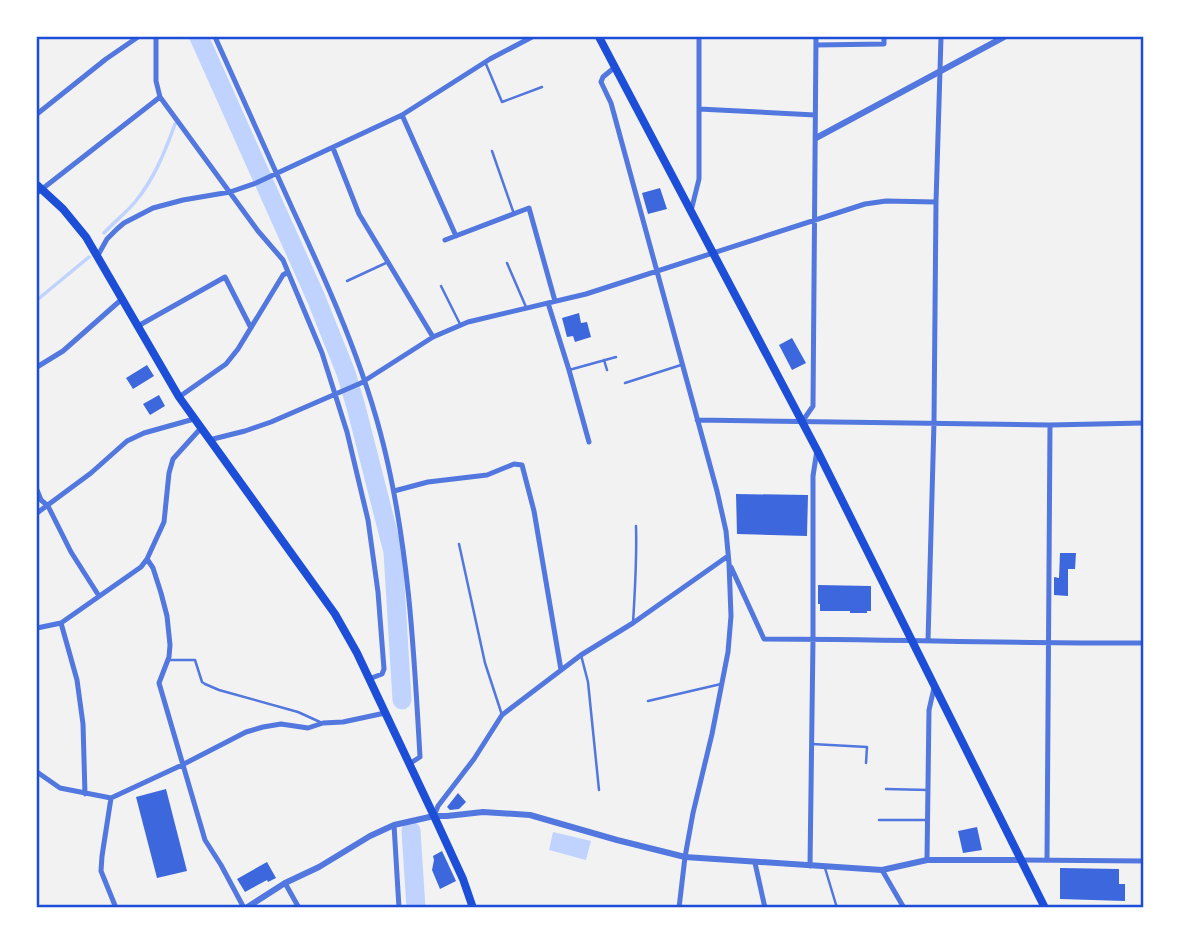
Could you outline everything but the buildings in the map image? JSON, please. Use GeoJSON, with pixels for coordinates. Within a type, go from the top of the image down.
{"type":"FeatureCollection","features":[{"type":"Feature","properties":{"kind":"main road"},"geometry":{"type":"LineString","coordinates":[[599,37],[817,450],[1045,908]]}},
{"type":"Feature","properties":{"kind":"main road"},"geometry":{"type":"LineString","coordinates":[[38,189],[72,220],[97,257],[178,397],[327,601],[344,629],[434,816],[463,879],[473,908]]}},
{"type":"Feature","properties":{"kind":"street"},"geometry":{"type":"LineString","coordinates":[[37,114],[138,37]]}},
{"type":"Feature","properties":{"kind":"street"},"geometry":{"type":"LineString","coordinates":[[156,37],[156,81],[160,97],[258,231],[284,260],[337,393],[357,469],[375,568],[384,669],[382,674],[369,679]]}},
{"type":"Feature","properties":{"kind":"street"},"geometry":{"type":"LineString","coordinates":[[215,37],[347,330],[383,445],[394,491],[408,581],[420,757],[409,764]]}},
{"type":"Feature","properties":{"kind":"street"},"geometry":{"type":"LineString","coordinates":[[510,37],[518,43]]}},
{"type":"Feature","properties":{"kind":"street"},"geometry":{"type":"LineString","coordinates":[[97,257],[107,239],[117,229],[153,208],[230,192],[275,175],[402,115],[485,62],[531,37]]}},
{"type":"Feature","properties":{"kind":"street"},"geometry":{"type":"LineString","coordinates":[[691,211],[699,179],[699,37]]}},
{"type":"Feature","properties":{"kind":"street"},"geometry":{"type":"LineString","coordinates":[[802,422],[813,406],[816,37]]}},
{"type":"Feature","properties":{"kind":"street"},"geometry":{"type":"LineString","coordinates":[[816,45],[884,44],[884,37]]}},
{"type":"Feature","properties":{"kind":"street"},"geometry":{"type":"LineString","coordinates":[[928,641],[941,37]]}},
{"type":"Feature","properties":{"kind":"street"},"geometry":{"type":"LineString","coordinates":[[816,138],[1004,37]]}},
{"type":"Feature","properties":{"kind":"street"},"geometry":{"type":"LineString","coordinates":[[615,67],[603,76],[601,82],[611,103],[720,505],[729,563],[731,629],[712,734],[693,813],[679,908]]}},
{"type":"Feature","properties":{"kind":"street"},"geometry":{"type":"LineString","coordinates":[[38,189],[160,97]]}},
{"type":"Feature","properties":{"kind":"street"},"geometry":{"type":"LineString","coordinates":[[699,110],[815,115]]}},
{"type":"Feature","properties":{"kind":"street"},"geometry":{"type":"LineString","coordinates":[[402,115],[456,236]]}},
{"type":"Feature","properties":{"kind":"street"},"geometry":{"type":"LineString","coordinates":[[333,148],[359,214],[433,337]]}},
{"type":"Feature","properties":{"kind":"street"},"geometry":{"type":"LineString","coordinates":[[209,440],[271,422],[362,382],[433,337],[461,325],[492,315],[586,294],[865,204],[886,201],[936,202]]}},
{"type":"Feature","properties":{"kind":"street"},"geometry":{"type":"LineString","coordinates":[[445,240],[529,208],[555,301]]}},
{"type":"Feature","properties":{"kind":"street"},"geometry":{"type":"LineString","coordinates":[[178,397],[226,363],[239,349],[283,275],[288,272]]}},
{"type":"Feature","properties":{"kind":"street"},"geometry":{"type":"LineString","coordinates":[[138,327],[225,276],[251,328]]}},
{"type":"Feature","properties":{"kind":"street"},"geometry":{"type":"LineString","coordinates":[[37,367],[63,351],[122,299]]}},
{"type":"Feature","properties":{"kind":"street"},"geometry":{"type":"LineString","coordinates":[[548,303],[589,442]]}},
{"type":"Feature","properties":{"kind":"street"},"geometry":{"type":"LineString","coordinates":[[37,513],[97,468],[127,441],[194,418]]}},
{"type":"Feature","properties":{"kind":"street"},"geometry":{"type":"LineString","coordinates":[[697,420],[1050,425],[1143,423]]}},
{"type":"Feature","properties":{"kind":"street"},"geometry":{"type":"LineString","coordinates":[[1047,860],[1050,425]]}},
{"type":"Feature","properties":{"kind":"street"},"geometry":{"type":"LineString","coordinates":[[37,628],[61,623],[141,567],[164,522],[169,472],[173,459],[201,428]]}},
{"type":"Feature","properties":{"kind":"street"},"geometry":{"type":"LineString","coordinates":[[810,866],[813,481],[817,450]]}},
{"type":"Feature","properties":{"kind":"street"},"geometry":{"type":"LineString","coordinates":[[394,491],[428,482],[488,475],[514,464],[522,464],[534,511],[561,670]]}},
{"type":"Feature","properties":{"kind":"street"},"geometry":{"type":"LineString","coordinates":[[37,491],[99,596]]}},
{"type":"Feature","properties":{"kind":"street"},"geometry":{"type":"LineString","coordinates":[[434,816],[438,806],[474,759],[502,715],[581,655],[633,623],[728,556]]}},
{"type":"Feature","properties":{"kind":"street"},"geometry":{"type":"LineString","coordinates":[[147,559],[162,593],[167,616],[170,645],[168,660],[159,683],[182,765],[205,840],[245,908],[285,883],[394,825],[434,816],[496,812],[530,815],[685,857],[755,863],[882,870],[927,860],[1143,861]]}},
{"type":"Feature","properties":{"kind":"street"},"geometry":{"type":"LineString","coordinates":[[729,563],[764,639],[1143,643]]}},
{"type":"Feature","properties":{"kind":"street"},"geometry":{"type":"LineString","coordinates":[[61,623],[77,680],[83,724],[85,794]]}},
{"type":"Feature","properties":{"kind":"street"},"geometry":{"type":"LineString","coordinates":[[927,860],[929,710],[935,685]]}},
{"type":"Feature","properties":{"kind":"street"},"geometry":{"type":"LineString","coordinates":[[37,772],[60,788],[111,798],[246,732],[281,724],[308,728],[385,713]]}},
{"type":"Feature","properties":{"kind":"street"},"geometry":{"type":"LineString","coordinates":[[111,798],[101,871],[116,908]]}},
{"type":"Feature","properties":{"kind":"street"},"geometry":{"type":"LineString","coordinates":[[394,825],[400,908]]}},
{"type":"Feature","properties":{"kind":"street"},"geometry":{"type":"LineString","coordinates":[[755,863],[765,908]]}},
{"type":"Feature","properties":{"kind":"street"},"geometry":{"type":"LineString","coordinates":[[882,870],[904,908]]}},
{"type":"Feature","properties":{"kind":"street"},"geometry":{"type":"LineString","coordinates":[[285,883],[299,908]]}},
{"type":"Feature","properties":{"kind":"lane"},"geometry":{"type":"LineString","coordinates":[[485,62],[502,103],[542,87]]}},
{"type":"Feature","properties":{"kind":"lane"},"geometry":{"type":"LineString","coordinates":[[492,151],[514,215]]}},
{"type":"Feature","properties":{"kind":"lane"},"geometry":{"type":"LineString","coordinates":[[347,281],[388,262]]}},
{"type":"Feature","properties":{"kind":"lane"},"geometry":{"type":"LineString","coordinates":[[507,263],[526,307]]}},
{"type":"Feature","properties":{"kind":"lane"},"geometry":{"type":"LineString","coordinates":[[441,286],[461,325]]}},
{"type":"Feature","properties":{"kind":"lane"},"geometry":{"type":"LineString","coordinates":[[569,370],[617,357]]}},
{"type":"Feature","properties":{"kind":"lane"},"geometry":{"type":"LineString","coordinates":[[604,360],[607,370]]}},
{"type":"Feature","properties":{"kind":"lane"},"geometry":{"type":"LineString","coordinates":[[625,383],[681,365]]}},
{"type":"Feature","properties":{"kind":"lane"},"geometry":{"type":"LineString","coordinates":[[633,623],[636,526]]}},
{"type":"Feature","properties":{"kind":"lane"},"geometry":{"type":"LineString","coordinates":[[459,544],[485,663],[502,715]]}},
{"type":"Feature","properties":{"kind":"lane"},"geometry":{"type":"LineString","coordinates":[[581,655],[588,682],[599,790]]}},
{"type":"Feature","properties":{"kind":"lane"},"geometry":{"type":"LineString","coordinates":[[168,660],[195,660],[205,684],[298,712],[323,723]]}},
{"type":"Feature","properties":{"kind":"lane"},"geometry":{"type":"LineString","coordinates":[[648,701],[721,684]]}},
{"type":"Feature","properties":{"kind":"lane"},"geometry":{"type":"LineString","coordinates":[[812,744],[867,747],[866,762]]}},
{"type":"Feature","properties":{"kind":"lane"},"geometry":{"type":"LineString","coordinates":[[886,789],[928,790]]}},
{"type":"Feature","properties":{"kind":"lane"},"geometry":{"type":"LineString","coordinates":[[879,820],[927,820]]}},
{"type":"Feature","properties":{"kind":"lane"},"geometry":{"type":"LineString","coordinates":[[825,867],[836,908]]}},
{"type":"Feature","properties":{"kind":"water"},"geometry":{"type":"Polygon","coordinates":[[[553,832],[591,841],[586,860],[549,850],[553,832]]]}},
{"type":"Feature","properties":{"kind":"waterway"},"geometry":{"type":"LineString","coordinates":[[199,37],[316,298],[346,373],[393,552],[402,700]]}},
{"type":"Feature","properties":{"kind":"waterway"},"geometry":{"type":"LineString","coordinates":[[104,233],[148,184],[175,124]]}},
{"type":"Feature","properties":{"kind":"waterway"},"geometry":{"type":"LineString","coordinates":[[37,300],[89,257]]}},
{"type":"Feature","properties":{"kind":"waterway"},"geometry":{"type":"LineString","coordinates":[[411,831],[416,908]]}}]}
